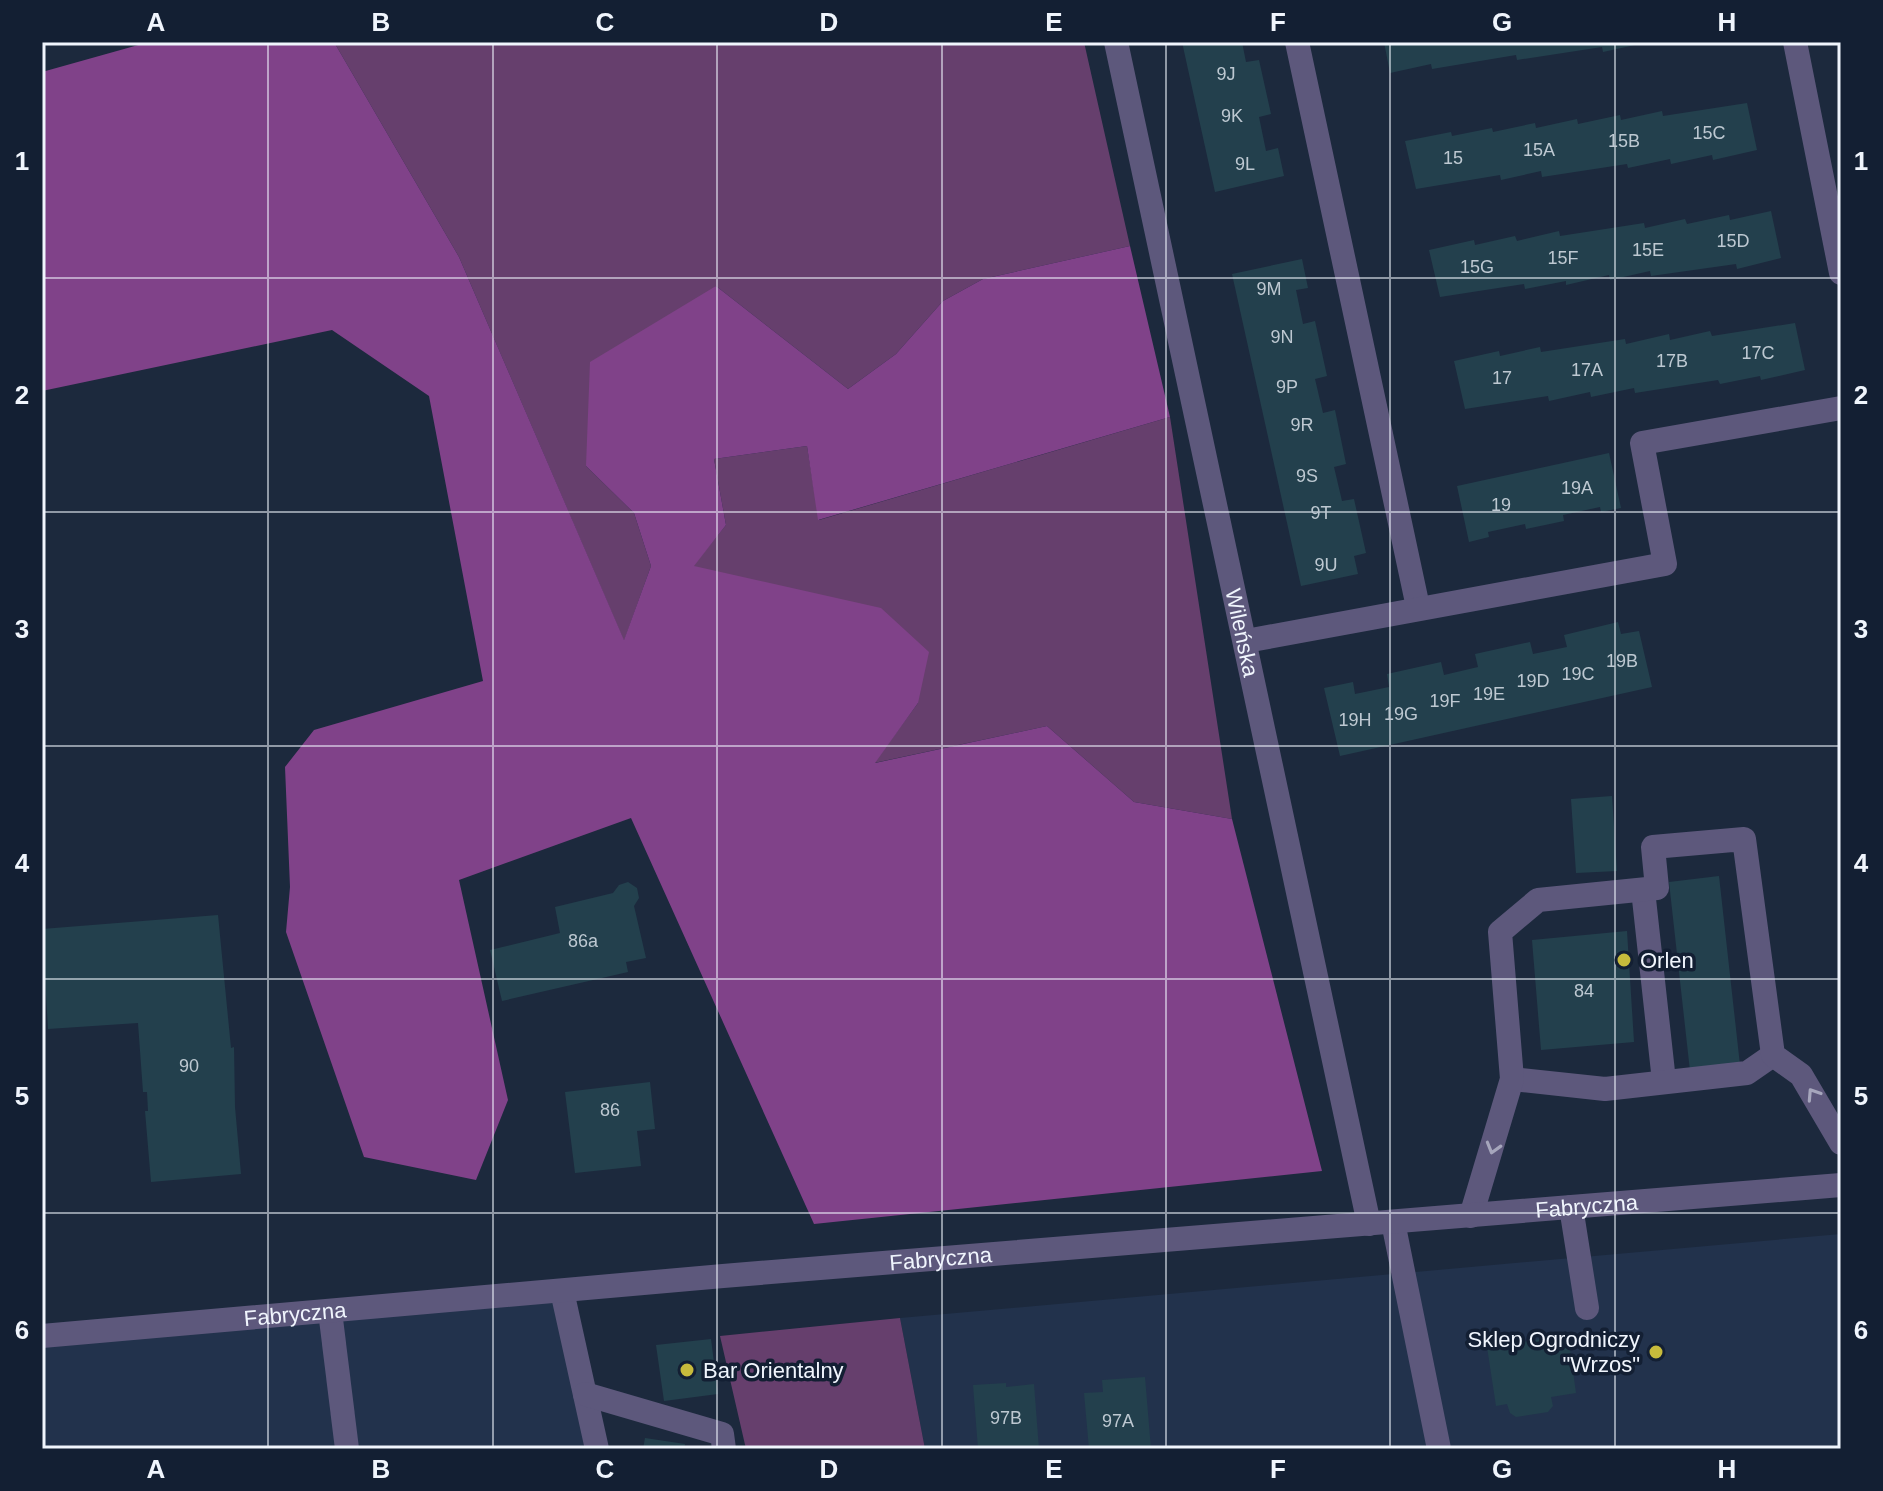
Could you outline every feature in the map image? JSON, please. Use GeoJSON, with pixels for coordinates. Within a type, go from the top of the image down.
{"type":"FeatureCollection","features":[{"type":"Feature","properties":{"kind":"street","name":"Wileńska"},"geometry":{"type":"LineString","coordinates":[[1116,42],[1246,641],[1381,1223],[1439,1449]]}},
{"type":"Feature","properties":{"kind":"street"},"geometry":{"type":"LineString","coordinates":[[1297,42],[1418,607]]}},
{"type":"Feature","properties":{"kind":"street"},"geometry":{"type":"LineString","coordinates":[[1795,42],[1841,273]]}},
{"type":"Feature","properties":{"kind":"street"},"geometry":{"type":"LineString","coordinates":[[1246,641],[1665,564],[1642,443],[1841,408]]}},
{"type":"Feature","properties":{"kind":"street"},"geometry":{"type":"LineString","coordinates":[[1471,1216],[1512,1079],[1500,932],[1538,900],[1657,888],[1653,847],[1744,839],[1773,1055],[1801,1075],[1841,1143]]}},
{"type":"Feature","properties":{"kind":"street"},"geometry":{"type":"LineString","coordinates":[[1643,890],[1664,1081]]}},
{"type":"Feature","properties":{"kind":"street"},"geometry":{"type":"LineString","coordinates":[[1512,1079],[1605,1089],[1747,1073],[1773,1055]]}},
{"type":"Feature","properties":{"kind":"street","name":"Fabryczna"},"geometry":{"type":"LineString","coordinates":[[42,1336],[1841,1185]]}},
{"type":"Feature","properties":{"kind":"street"},"geometry":{"type":"LineString","coordinates":[[1571,1207],[1587,1308]]}},
{"type":"Feature","properties":{"kind":"street"},"geometry":{"type":"LineString","coordinates":[[562,1291],[597,1449]]}},
{"type":"Feature","properties":{"kind":"street"},"geometry":{"type":"LineString","coordinates":[[330,1311],[347,1449]]}},
{"type":"Feature","properties":{"kind":"street"},"geometry":{"type":"LineString","coordinates":[[585,1394],[722,1434],[724,1449]]}},
{"type":"Feature","properties":{"kind":"shaded area"},"geometry":{"type":"Polygon","coordinates":[[[149,42],[334,42],[459,257],[624,640],[651,566],[634,513],[586,466],[590,362],[716,286],[848,389],[896,354],[943,301],[983,279],[1130,246],[1170,417],[818,520],[807,446],[714,459],[726,525],[694,566],[881,608],[929,652],[918,703],[875,763],[1047,726],[1134,802],[1232,819],[1322,1171],[814,1224],[631,818],[459,880],[508,1100],[476,1180],[364,1157],[286,932],[290,887],[285,767],[314,730],[483,681],[429,396],[332,330],[42,391],[42,72],[149,42]]]}},
{"type":"Feature","properties":{"kind":"shaded area"},"geometry":{"type":"Polygon","coordinates":[[[334,42],[1084,42],[1130,246],[983,279],[943,301],[896,354],[848,389],[716,286],[586,466],[634,513],[651,566],[624,641],[459,257],[334,42]]]}},
{"type":"Feature","properties":{"kind":"shaded area"},"geometry":{"type":"Polygon","coordinates":[[[1170,417],[1232,819],[1134,802],[1047,726],[874,763],[918,703],[693,566],[726,525],[714,459],[807,446],[819,520],[1170,417]]]}},
{"type":"Feature","properties":{"kind":"shaded area"},"geometry":{"type":"Polygon","coordinates":[[[1841,1234],[1841,1449],[925,1449],[900,1318],[1841,1234]]]}},
{"type":"Feature","properties":{"kind":"shaded area"},"geometry":{"type":"Polygon","coordinates":[[[562,1291],[594,1449],[42,1449],[42,1336],[562,1291]]]}},
{"type":"Feature","properties":{"kind":"shaded area"},"geometry":{"type":"Polygon","coordinates":[[[900,1318],[925,1449],[746,1449],[720,1336],[900,1318]]]}},
{"type":"Feature","properties":{"kind":"building"},"geometry":{"type":"Polygon","coordinates":[[[1182,42],[1242,42],[1246,62],[1259,60],[1271,114],[1259,117],[1266,151],[1278,148],[1284,176],[1215,192],[1182,42]]]}},
{"type":"Feature","properties":{"kind":"building"},"geometry":{"type":"Polygon","coordinates":[[[1384,42],[1644,43],[1603,52],[1602,47],[1517,60],[1516,55],[1432,69],[1431,64],[1390,73],[1384,42]]]}},
{"type":"Feature","properties":{"kind":"building"},"geometry":{"type":"Polygon","coordinates":[[[1747,103],[1757,150],[1713,160],[1712,155],[1671,164],[1670,159],[1628,168],[1627,164],[1542,177],[1541,171],[1501,180],[1500,175],[1416,189],[1405,141],[1451,132],[1452,136],[1492,128],[1493,132],[1535,123],[1536,128],[1577,119],[1578,124],[1620,115],[1621,120],[1662,111],[1663,116],[1747,103]]]}},
{"type":"Feature","properties":{"kind":"building"},"geometry":{"type":"Polygon","coordinates":[[[1771,211],[1781,258],[1737,269],[1736,264],[1651,276],[1650,271],[1610,280],[1609,275],[1566,285],[1566,281],[1525,289],[1524,284],[1440,297],[1429,250],[1474,240],[1475,245],[1515,236],[1517,241],[1559,231],[1560,236],[1644,223],[1645,228],[1685,219],[1687,224],[1729,215],[1730,220],[1771,211]]]}},
{"type":"Feature","properties":{"kind":"building"},"geometry":{"type":"Polygon","coordinates":[[[1302,259],[1308,288],[1296,290],[1303,324],[1315,321],[1327,376],[1315,379],[1323,413],[1335,410],[1346,464],[1334,467],[1342,501],[1354,499],[1366,553],[1354,556],[1358,574],[1301,586],[1232,274],[1302,259]]]}},
{"type":"Feature","properties":{"kind":"building"},"geometry":{"type":"Polygon","coordinates":[[[1795,323],[1805,370],[1761,380],[1760,376],[1720,384],[1718,380],[1635,393],[1634,388],[1591,397],[1590,392],[1549,401],[1548,396],[1465,409],[1454,361],[1499,351],[1500,356],[1540,347],[1541,352],[1625,339],[1626,344],[1669,334],[1670,340],[1710,331],[1712,336],[1795,323]]]}},
{"type":"Feature","properties":{"kind":"building"},"geometry":{"type":"Polygon","coordinates":[[[1609,453],[1621,508],[1601,512],[1600,507],[1563,515],[1564,521],[1526,529],[1525,524],[1488,532],[1489,537],[1469,542],[1457,486],[1609,453]]]}},
{"type":"Feature","properties":{"kind":"building"},"geometry":{"type":"Polygon","coordinates":[[[1618,622],[1621,634],[1639,631],[1652,687],[1340,756],[1324,688],[1353,682],[1355,694],[1389,687],[1387,674],[1441,662],[1444,675],[1478,667],[1475,654],[1530,642],[1533,654],[1567,647],[1564,635],[1618,622]]]}},
{"type":"Feature","properties":{"kind":"building"},"geometry":{"type":"Polygon","coordinates":[[[1612,796],[1617,871],[1576,873],[1571,799],[1612,796]]]}},
{"type":"Feature","properties":{"kind":"building"},"geometry":{"type":"Polygon","coordinates":[[[1719,876],[1740,1065],[1690,1071],[1669,882],[1719,876]]]}},
{"type":"Feature","properties":{"kind":"building"},"geometry":{"type":"Polygon","coordinates":[[[628,882],[637,888],[639,898],[634,906],[646,958],[626,962],[628,972],[502,1001],[490,950],[560,933],[555,907],[613,893],[619,885],[628,882]]]}},
{"type":"Feature","properties":{"kind":"building"},"geometry":{"type":"Polygon","coordinates":[[[218,915],[231,1048],[234,1047],[241,1174],[151,1182],[145,1111],[148,1111],[147,1092],[143,1092],[138,1023],[48,1029],[42,929],[218,915]]]}},
{"type":"Feature","properties":{"kind":"building"},"geometry":{"type":"Polygon","coordinates":[[[1627,931],[1634,1042],[1541,1050],[1532,940],[1627,931]]]}},
{"type":"Feature","properties":{"kind":"building"},"geometry":{"type":"Polygon","coordinates":[[[650,1082],[655,1129],[637,1131],[641,1166],[575,1173],[565,1092],[650,1082]]]}},
{"type":"Feature","properties":{"kind":"building"},"geometry":{"type":"Polygon","coordinates":[[[1568,1335],[1576,1393],[1551,1397],[1553,1406],[1548,1412],[1516,1417],[1510,1413],[1507,1404],[1496,1406],[1487,1347],[1568,1335]]]}},
{"type":"Feature","properties":{"kind":"building","name":"Bar Orientalny"},"geometry":{"type":"Polygon","coordinates":[[[711,1339],[718,1394],[664,1401],[656,1345],[711,1339]]]}},
{"type":"Feature","properties":{"kind":"building"},"geometry":{"type":"Polygon","coordinates":[[[1145,1377],[1151,1449],[1089,1449],[1084,1393],[1103,1392],[1102,1380],[1145,1377]]]}},
{"type":"Feature","properties":{"kind":"building"},"geometry":{"type":"Polygon","coordinates":[[[1006,1383],[1006,1387],[1034,1384],[1039,1449],[978,1449],[973,1385],[1006,1383]]]}},
{"type":"Feature","properties":{"kind":"building"},"geometry":{"type":"Polygon","coordinates":[[[645,1438],[685,1444],[684,1449],[643,1449],[645,1438]]]}},
{"type":"Feature","properties":{"kind":"place","name":"Orlen"},"geometry":{"type":"Point","coordinates":[1624,960]}},
{"type":"Feature","properties":{"kind":"place","name":"Sklep Ogrodniczy \"Wrzos\""},"geometry":{"type":"Point","coordinates":[1656,1352]}},
{"type":"Feature","properties":{"kind":"place","name":"Bar Orientalny"},"geometry":{"type":"Point","coordinates":[687,1370]}}]}
